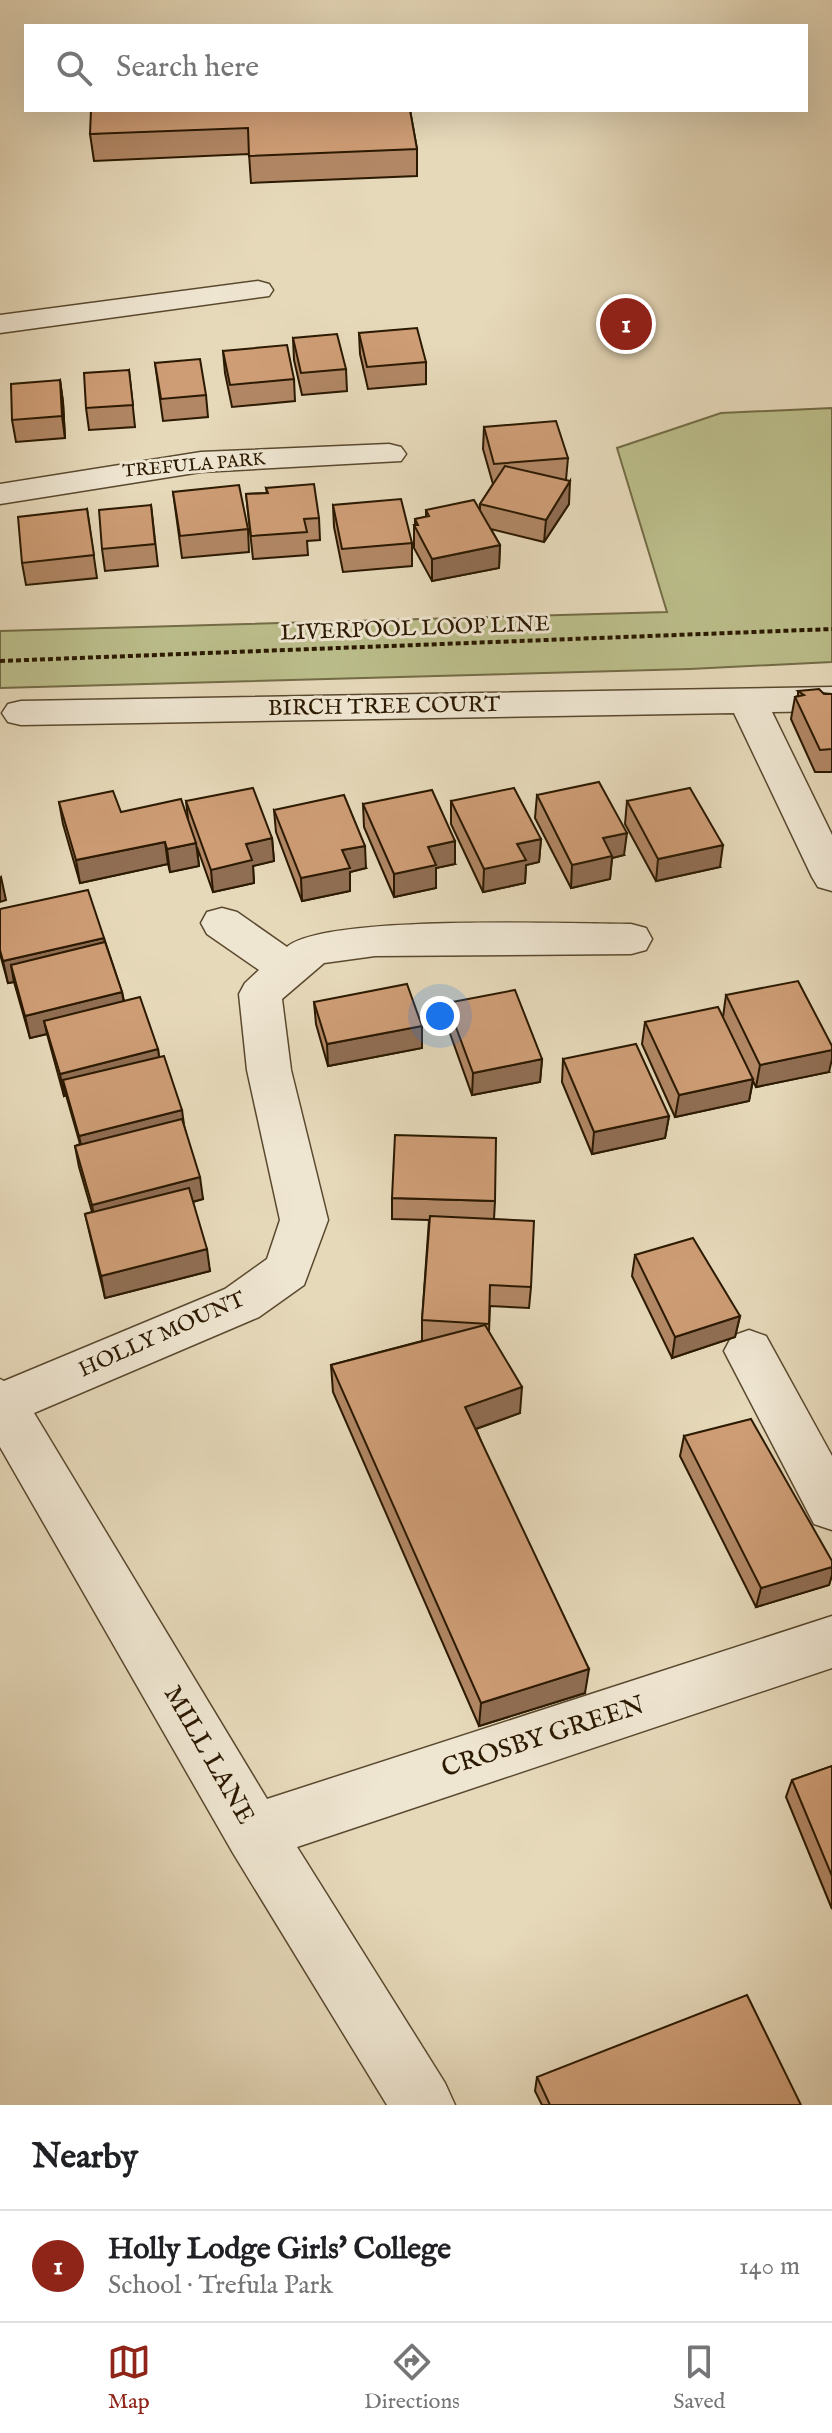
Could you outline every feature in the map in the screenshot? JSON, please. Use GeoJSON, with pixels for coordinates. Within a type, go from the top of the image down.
{"type":"FeatureCollection","features":[{"type":"Feature","properties":{"kind":"street"},"geometry":{"type":"LineString","coordinates":[[0,324],[258,290]]}},
{"type":"Feature","properties":{"kind":"street","name":"TREFULA PARK"},"geometry":{"type":"LineString","coordinates":[[0,494],[201,462],[389,455]]}},
{"type":"Feature","properties":{"kind":"street","name":"BIRCH TREE COURT"},"geometry":{"type":"LineString","coordinates":[[21,713],[832,699]]}},
{"type":"Feature","properties":{"kind":"street"},"geometry":{"type":"LineString","coordinates":[[748,702],[832,877]]}},
{"type":"Feature","properties":{"kind":"street"},"geometry":{"type":"LineString","coordinates":[[222,923],[288,969]]}},
{"type":"Feature","properties":{"kind":"street","name":"HOLLY MOUNT"},"geometry":{"type":"LineString","coordinates":[[1,1403],[242,1303],[287,1271],[304,1220],[269,1070],[260,994],[312,949],[375,941],[631,939]]}},
{"type":"Feature","properties":{"kind":"street"},"geometry":{"type":"LineString","coordinates":[[749,1351],[832,1507]]}},
{"type":"Feature","properties":{"kind":"street","name":"MILL LANE"},"geometry":{"type":"LineString","coordinates":[[1,1403],[254,1832],[423,2105]]}},
{"type":"Feature","properties":{"kind":"street","name":"CROSBY GREEN"},"geometry":{"type":"LineString","coordinates":[[254,1832],[832,1642]]}},
{"type":"Feature","properties":{"kind":"path","name":"LIVERPOOL LOOP LINE"},"geometry":{"type":"LineString","coordinates":[[0,661],[832,629]]}},
{"type":"Feature","properties":{"kind":"green space"},"geometry":{"type":"Polygon","coordinates":[[[832,408],[832,662],[690,669],[0,688],[0,631],[667,612],[617,448],[721,413],[832,408]]]}},
{"type":"Feature","properties":{"kind":"building"},"geometry":{"type":"Polygon","coordinates":[[[91,112],[410,112],[417,149],[249,156],[248,128],[90,134],[91,112]]]}},
{"type":"Feature","properties":{"kind":"building"},"geometry":{"type":"Polygon","coordinates":[[[417,328],[426,362],[367,367],[359,333],[417,328]]]}},
{"type":"Feature","properties":{"kind":"building"},"geometry":{"type":"Polygon","coordinates":[[[337,334],[346,369],[301,373],[293,338],[337,334]]]}},
{"type":"Feature","properties":{"kind":"building"},"geometry":{"type":"Polygon","coordinates":[[[287,345],[294,379],[230,385],[223,351],[287,345]]]}},
{"type":"Feature","properties":{"kind":"building"},"geometry":{"type":"Polygon","coordinates":[[[200,359],[206,395],[161,399],[155,363],[200,359]]]}},
{"type":"Feature","properties":{"kind":"building"},"geometry":{"type":"Polygon","coordinates":[[[129,370],[133,405],[86,408],[84,373],[129,370]]]}},
{"type":"Feature","properties":{"kind":"building"},"geometry":{"type":"Polygon","coordinates":[[[60,380],[62,416],[12,420],[11,384],[60,380]]]}},
{"type":"Feature","properties":{"kind":"building"},"geometry":{"type":"Polygon","coordinates":[[[556,421],[568,458],[494,464],[484,427],[556,421]]]}},
{"type":"Feature","properties":{"kind":"building"},"geometry":{"type":"Polygon","coordinates":[[[505,466],[570,481],[546,520],[480,504],[505,466]]]}},
{"type":"Feature","properties":{"kind":"building"},"geometry":{"type":"Polygon","coordinates":[[[314,484],[319,518],[304,519],[307,532],[251,536],[246,494],[268,493],[266,488],[314,484]]]}},
{"type":"Feature","properties":{"kind":"building"},"geometry":{"type":"Polygon","coordinates":[[[239,485],[248,529],[180,536],[173,492],[239,485]]]}},
{"type":"Feature","properties":{"kind":"building"},"geometry":{"type":"Polygon","coordinates":[[[401,499],[412,543],[342,549],[333,505],[401,499]]]}},
{"type":"Feature","properties":{"kind":"building"},"geometry":{"type":"Polygon","coordinates":[[[474,500],[500,545],[432,559],[414,525],[418,525],[415,519],[429,516],[426,510],[474,500]]]}},
{"type":"Feature","properties":{"kind":"building"},"geometry":{"type":"Polygon","coordinates":[[[151,505],[155,544],[102,549],[99,510],[151,505]]]}},
{"type":"Feature","properties":{"kind":"building"},"geometry":{"type":"Polygon","coordinates":[[[87,509],[94,555],[22,563],[18,517],[87,509]]]}},
{"type":"Feature","properties":{"kind":"building"},"geometry":{"type":"Polygon","coordinates":[[[819,689],[824,694],[832,694],[832,749],[820,750],[795,697],[804,695],[798,691],[819,689]]]}},
{"type":"Feature","properties":{"kind":"building"},"geometry":{"type":"Polygon","coordinates":[[[599,782],[627,833],[603,838],[612,856],[572,865],[537,795],[599,782]]]}},
{"type":"Feature","properties":{"kind":"building"},"geometry":{"type":"Polygon","coordinates":[[[253,788],[272,838],[246,844],[252,860],[211,870],[186,801],[253,788]]]}},
{"type":"Feature","properties":{"kind":"building"},"geometry":{"type":"Polygon","coordinates":[[[514,788],[541,839],[517,844],[526,860],[484,869],[451,801],[514,788]]]}},
{"type":"Feature","properties":{"kind":"building"},"geometry":{"type":"Polygon","coordinates":[[[690,788],[723,845],[658,859],[627,801],[690,788]]]}},
{"type":"Feature","properties":{"kind":"building"},"geometry":{"type":"Polygon","coordinates":[[[432,790],[455,841],[428,847],[436,865],[394,874],[363,804],[432,790]]]}},
{"type":"Feature","properties":{"kind":"building"},"geometry":{"type":"Polygon","coordinates":[[[113,791],[121,812],[181,799],[196,843],[167,849],[165,842],[76,860],[59,802],[113,791]]]}},
{"type":"Feature","properties":{"kind":"building"},"geometry":{"type":"Polygon","coordinates":[[[344,795],[365,846],[342,850],[350,868],[301,878],[274,810],[344,795]]]}},
{"type":"Feature","properties":{"kind":"building"},"geometry":{"type":"Polygon","coordinates":[[[88,890],[104,938],[3,961],[0,909],[88,890]]]}},
{"type":"Feature","properties":{"kind":"building"},"geometry":{"type":"Polygon","coordinates":[[[105,942],[122,992],[25,1016],[11,965],[105,942]]]}},
{"type":"Feature","properties":{"kind":"building"},"geometry":{"type":"Polygon","coordinates":[[[798,981],[832,1050],[760,1065],[726,995],[798,981]]]}},
{"type":"Feature","properties":{"kind":"building"},"geometry":{"type":"Polygon","coordinates":[[[407,984],[422,1026],[327,1044],[314,1002],[407,984]]]}},
{"type":"Feature","properties":{"kind":"building"},"geometry":{"type":"Polygon","coordinates":[[[515,990],[542,1059],[473,1073],[447,1003],[515,990]]]}},
{"type":"Feature","properties":{"kind":"building"},"geometry":{"type":"Polygon","coordinates":[[[140,997],[158,1049],[60,1074],[44,1021],[140,997]]]}},
{"type":"Feature","properties":{"kind":"building"},"geometry":{"type":"Polygon","coordinates":[[[718,1007],[753,1079],[679,1095],[645,1022],[718,1007]]]}},
{"type":"Feature","properties":{"kind":"building"},"geometry":{"type":"Polygon","coordinates":[[[636,1044],[669,1116],[594,1132],[563,1059],[636,1044]]]}},
{"type":"Feature","properties":{"kind":"building"},"geometry":{"type":"Polygon","coordinates":[[[164,1056],[182,1110],[79,1136],[63,1080],[164,1056]]]}},
{"type":"Feature","properties":{"kind":"building"},"geometry":{"type":"Polygon","coordinates":[[[182,1119],[200,1177],[92,1205],[75,1146],[182,1119]]]}},
{"type":"Feature","properties":{"kind":"building"},"geometry":{"type":"Polygon","coordinates":[[[395,1135],[496,1138],[495,1201],[392,1198],[395,1135]]]}},
{"type":"Feature","properties":{"kind":"building"},"geometry":{"type":"Polygon","coordinates":[[[189,1188],[207,1249],[101,1276],[85,1214],[189,1188]]]}},
{"type":"Feature","properties":{"kind":"building"},"geometry":{"type":"Polygon","coordinates":[[[430,1216],[534,1221],[531,1287],[490,1285],[489,1324],[422,1320],[430,1216]]]}},
{"type":"Feature","properties":{"kind":"building"},"geometry":{"type":"Polygon","coordinates":[[[693,1238],[740,1316],[675,1337],[635,1255],[693,1238]]]}},
{"type":"Feature","properties":{"kind":"building"},"geometry":{"type":"Polygon","coordinates":[[[485,1325],[522,1387],[465,1407],[589,1669],[481,1703],[331,1365],[485,1325]]]}},
{"type":"Feature","properties":{"kind":"building"},"geometry":{"type":"Polygon","coordinates":[[[751,1419],[832,1561],[832,1567],[761,1588],[684,1436],[751,1419]]]}},
{"type":"Feature","properties":{"kind":"building"},"geometry":{"type":"Polygon","coordinates":[[[832,1766],[832,1876],[792,1780],[832,1766]]]}},
{"type":"Feature","properties":{"kind":"building"},"geometry":{"type":"Polygon","coordinates":[[[747,1995],[801,2105],[550,2105],[537,2077],[747,1995]]]}},
{"type":"Feature","properties":{"kind":"place","name":"Holly Lodge Girls' College"},"geometry":{"type":"Point","coordinates":[626,324]}}]}
